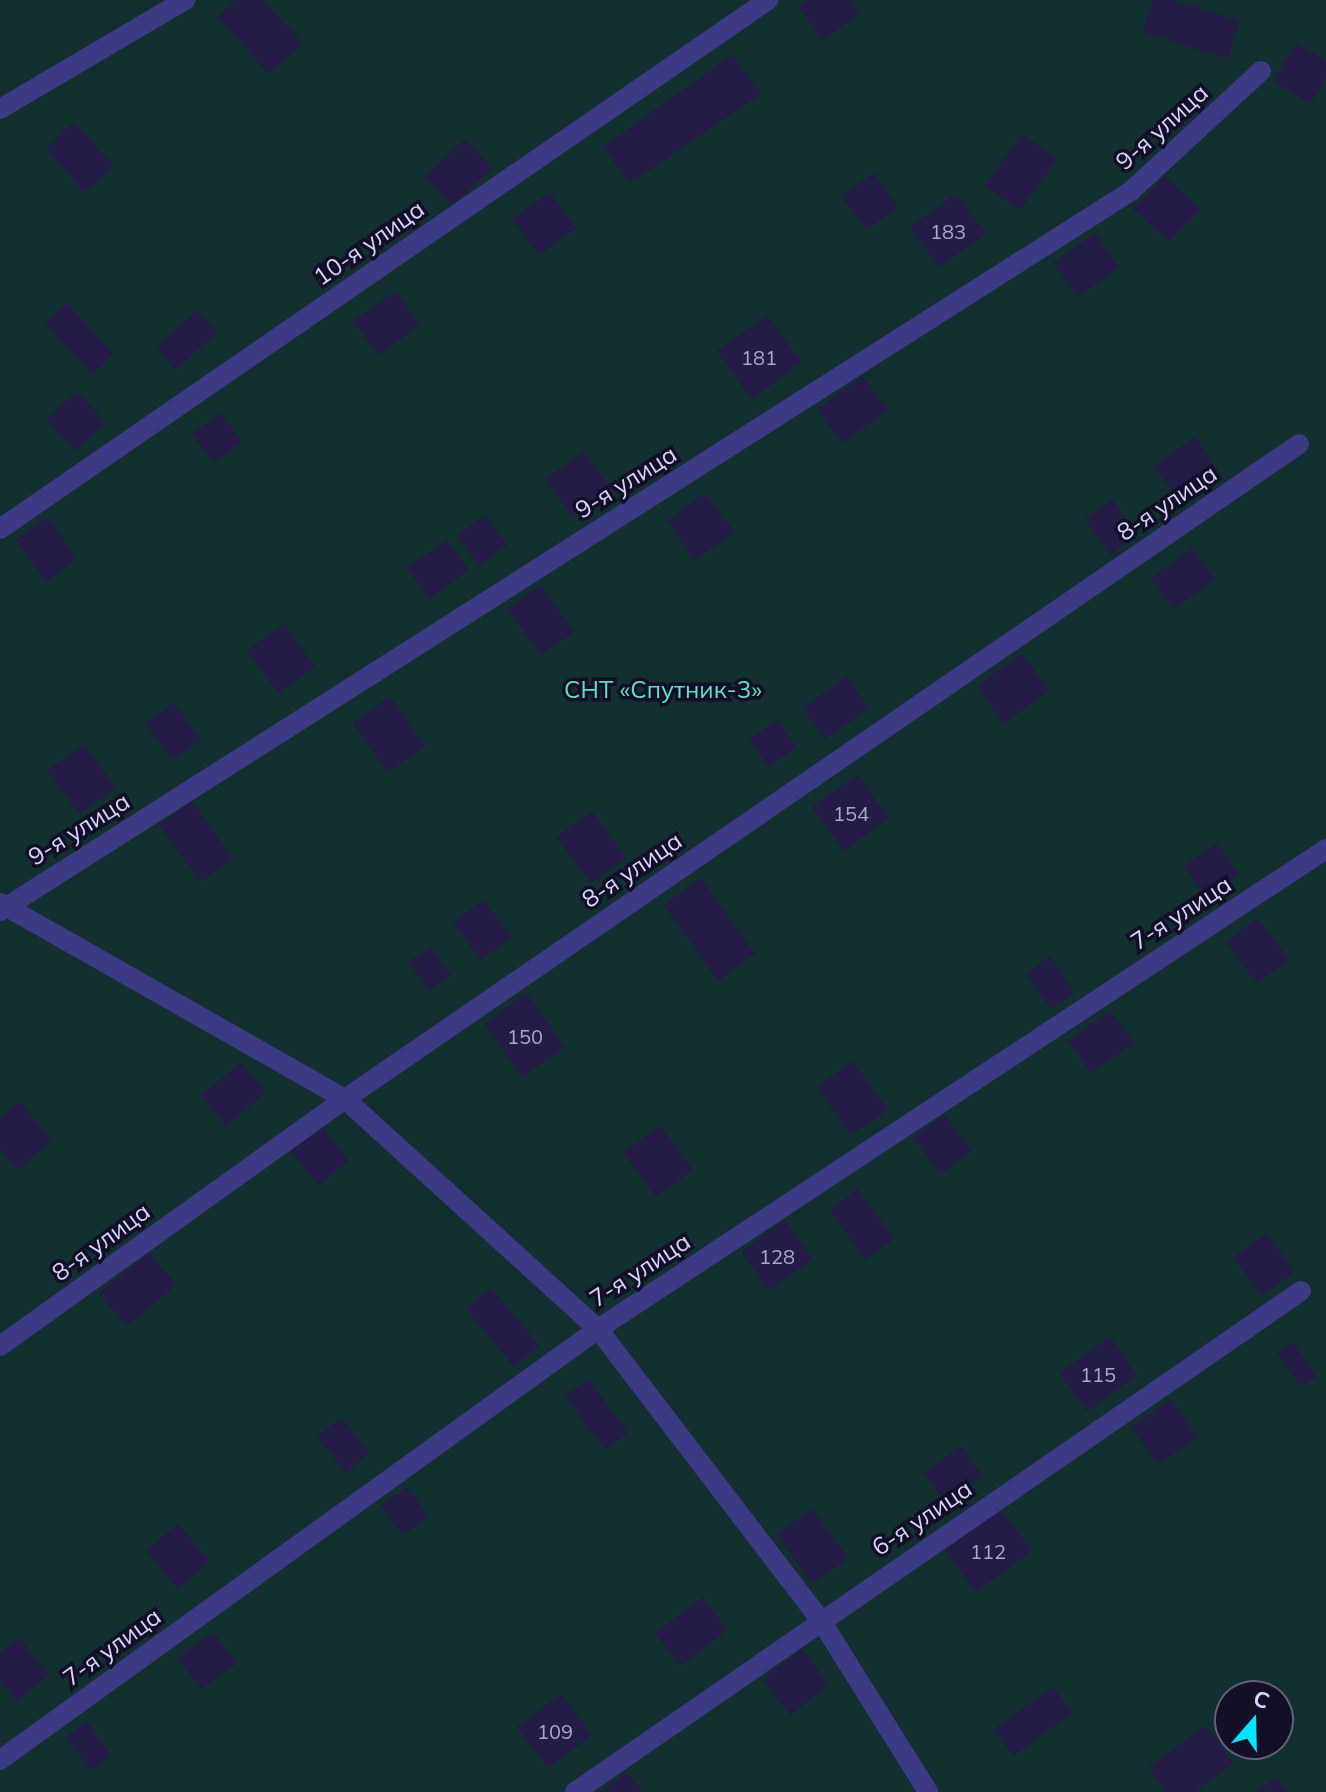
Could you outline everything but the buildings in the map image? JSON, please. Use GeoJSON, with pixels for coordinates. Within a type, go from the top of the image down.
{"type":"FeatureCollection","features":[{"type":"Feature","properties":{"kind":"street"},"geometry":{"type":"LineString","coordinates":[[0,109],[185,0]]}},
{"type":"Feature","properties":{"kind":"street","name":"10-я улица"},"geometry":{"type":"LineString","coordinates":[[0,529],[768,0]]}},
{"type":"Feature","properties":{"kind":"street","name":"9-я улица"},"geometry":{"type":"LineString","coordinates":[[2,907],[1131,191],[1261,71]]}},
{"type":"Feature","properties":{"kind":"street","name":"8-я улица"},"geometry":{"type":"LineString","coordinates":[[0,1346],[345,1099],[1299,444]]}},
{"type":"Feature","properties":{"kind":"street","name":"7-я улица"},"geometry":{"type":"LineString","coordinates":[[0,1760],[598,1329],[1326,849]]}},
{"type":"Feature","properties":{"kind":"street"},"geometry":{"type":"LineString","coordinates":[[2,907],[345,1099],[598,1329],[820,1619],[928,1792]]}},
{"type":"Feature","properties":{"kind":"street","name":"6-я улица"},"geometry":{"type":"LineString","coordinates":[[575,1792],[820,1619],[1301,1291]]}},
{"type":"Feature","properties":{"kind":"green space","name":"СНТ «Спутник-3»"},"geometry":{"type":"Polygon","coordinates":[[[0,0],[1326,0],[1326,1792],[0,1792],[0,0]]]}}]}
